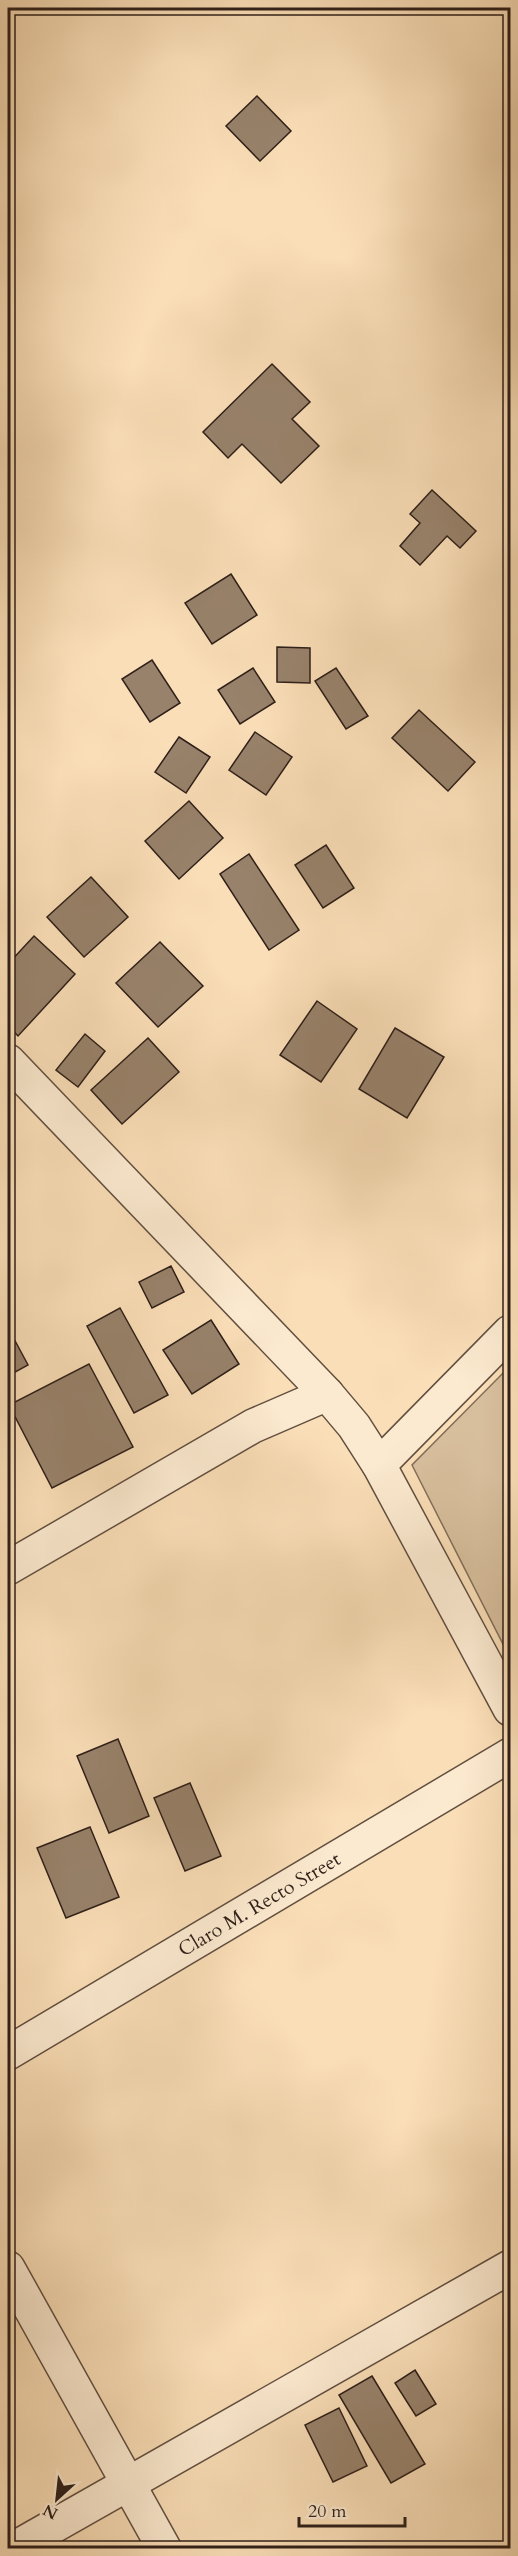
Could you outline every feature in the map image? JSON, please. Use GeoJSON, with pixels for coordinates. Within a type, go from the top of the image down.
{"type":"FeatureCollection","features":[{"type":"Feature","properties":{"kind":"street"},"geometry":{"type":"LineString","coordinates":[[8,1061],[327,1394],[354,1426],[379,1465],[510,1709]]}},
{"type":"Feature","properties":{"kind":"street"},"geometry":{"type":"LineString","coordinates":[[379,1465],[510,1332]]}},
{"type":"Feature","properties":{"kind":"street"},"geometry":{"type":"LineString","coordinates":[[8,1568],[253,1426],[327,1394]]}},
{"type":"Feature","properties":{"kind":"street","name":"Claro M. Recto Street"},"geometry":{"type":"LineString","coordinates":[[8,2053],[510,1755]]}},
{"type":"Feature","properties":{"kind":"street"},"geometry":{"type":"LineString","coordinates":[[15,2548],[510,2267]]}},
{"type":"Feature","properties":{"kind":"street"},"geometry":{"type":"LineString","coordinates":[[8,2268],[164,2548]]}},
{"type":"Feature","properties":{"kind":"shaded area"},"geometry":{"type":"Polygon","coordinates":[[[510,1366],[510,1658],[412,1465],[510,1366]]]}},
{"type":"Feature","properties":{"kind":"building"},"geometry":{"type":"Polygon","coordinates":[[[257,96],[291,131],[260,161],[226,126],[257,96]]]}},
{"type":"Feature","properties":{"kind":"building"},"geometry":{"type":"Polygon","coordinates":[[[272,364],[310,402],[292,419],[319,446],[281,483],[242,444],[228,458],[203,432],[272,364]]]}},
{"type":"Feature","properties":{"kind":"building"},"geometry":{"type":"Polygon","coordinates":[[[432,490],[476,531],[460,548],[447,536],[420,565],[400,546],[420,523],[410,514],[432,490]]]}},
{"type":"Feature","properties":{"kind":"building"},"geometry":{"type":"Polygon","coordinates":[[[231,574],[257,615],[212,644],[185,603],[231,574]]]}},
{"type":"Feature","properties":{"kind":"building"},"geometry":{"type":"Polygon","coordinates":[[[277,647],[310,648],[310,683],[277,682],[277,647]]]}},
{"type":"Feature","properties":{"kind":"building"},"geometry":{"type":"Polygon","coordinates":[[[152,660],[180,703],[150,722],[122,679],[152,660]]]}},
{"type":"Feature","properties":{"kind":"building"},"geometry":{"type":"Polygon","coordinates":[[[253,668],[275,702],[240,724],[218,690],[253,668]]]}},
{"type":"Feature","properties":{"kind":"building"},"geometry":{"type":"Polygon","coordinates":[[[336,668],[368,716],[346,729],[315,681],[336,668]]]}},
{"type":"Feature","properties":{"kind":"building"},"geometry":{"type":"Polygon","coordinates":[[[419,710],[475,762],[448,791],[392,738],[419,710]]]}},
{"type":"Feature","properties":{"kind":"building"},"geometry":{"type":"Polygon","coordinates":[[[255,732],[292,757],[266,795],[229,770],[255,732]]]}},
{"type":"Feature","properties":{"kind":"building"},"geometry":{"type":"Polygon","coordinates":[[[179,737],[210,757],[186,793],[155,772],[179,737]]]}},
{"type":"Feature","properties":{"kind":"building"},"geometry":{"type":"Polygon","coordinates":[[[189,801],[223,838],[179,879],[145,841],[189,801]]]}},
{"type":"Feature","properties":{"kind":"building"},"geometry":{"type":"Polygon","coordinates":[[[326,845],[354,888],[323,908],[295,865],[326,845]]]}},
{"type":"Feature","properties":{"kind":"building"},"geometry":{"type":"Polygon","coordinates":[[[249,854],[299,930],[269,950],[220,874],[249,854]]]}},
{"type":"Feature","properties":{"kind":"building"},"geometry":{"type":"Polygon","coordinates":[[[91,877],[128,917],[84,957],[47,917],[91,877]]]}},
{"type":"Feature","properties":{"kind":"building"},"geometry":{"type":"Polygon","coordinates":[[[34,936],[75,974],[18,1036],[8,1026],[8,964],[34,936]]]}},
{"type":"Feature","properties":{"kind":"building"},"geometry":{"type":"Polygon","coordinates":[[[160,942],[203,986],[158,1027],[116,983],[160,942]]]}},
{"type":"Feature","properties":{"kind":"building"},"geometry":{"type":"Polygon","coordinates":[[[317,1001],[357,1029],[321,1082],[280,1055],[317,1001]]]}},
{"type":"Feature","properties":{"kind":"building"},"geometry":{"type":"Polygon","coordinates":[[[395,1028],[444,1057],[407,1118],[359,1089],[395,1028]]]}},
{"type":"Feature","properties":{"kind":"building"},"geometry":{"type":"Polygon","coordinates":[[[85,1034],[105,1051],[78,1087],[56,1070],[85,1034]]]}},
{"type":"Feature","properties":{"kind":"building"},"geometry":{"type":"Polygon","coordinates":[[[148,1038],[179,1072],[122,1124],[91,1090],[148,1038]]]}},
{"type":"Feature","properties":{"kind":"building"},"geometry":{"type":"Polygon","coordinates":[[[171,1266],[184,1292],[152,1308],[139,1282],[171,1266]]]}},
{"type":"Feature","properties":{"kind":"building"},"geometry":{"type":"Polygon","coordinates":[[[120,1308],[168,1395],[134,1413],[87,1326],[120,1308]]]}},
{"type":"Feature","properties":{"kind":"building"},"geometry":{"type":"Polygon","coordinates":[[[211,1320],[239,1364],[192,1394],[163,1350],[211,1320]]]}},
{"type":"Feature","properties":{"kind":"building"},"geometry":{"type":"Polygon","coordinates":[[[13,1337],[28,1365],[8,1376],[8,1340],[13,1337]]]}},
{"type":"Feature","properties":{"kind":"building"},"geometry":{"type":"Polygon","coordinates":[[[89,1364],[133,1447],[52,1488],[9,1405],[89,1364]]]}},
{"type":"Feature","properties":{"kind":"building"},"geometry":{"type":"Polygon","coordinates":[[[118,1739],[149,1816],[109,1833],[77,1756],[118,1739]]]}},
{"type":"Feature","properties":{"kind":"building"},"geometry":{"type":"Polygon","coordinates":[[[190,1783],[221,1856],[185,1871],[154,1798],[190,1783]]]}},
{"type":"Feature","properties":{"kind":"building"},"geometry":{"type":"Polygon","coordinates":[[[90,1827],[119,1897],[66,1918],[37,1848],[90,1827]]]}},
{"type":"Feature","properties":{"kind":"building"},"geometry":{"type":"Polygon","coordinates":[[[415,2370],[436,2404],[416,2416],[395,2383],[415,2370]]]}},
{"type":"Feature","properties":{"kind":"building"},"geometry":{"type":"Polygon","coordinates":[[[372,2376],[425,2464],[391,2483],[339,2395],[372,2376]]]}},
{"type":"Feature","properties":{"kind":"building"},"geometry":{"type":"Polygon","coordinates":[[[339,2408],[367,2466],[333,2482],[305,2425],[339,2408]]]}}]}
